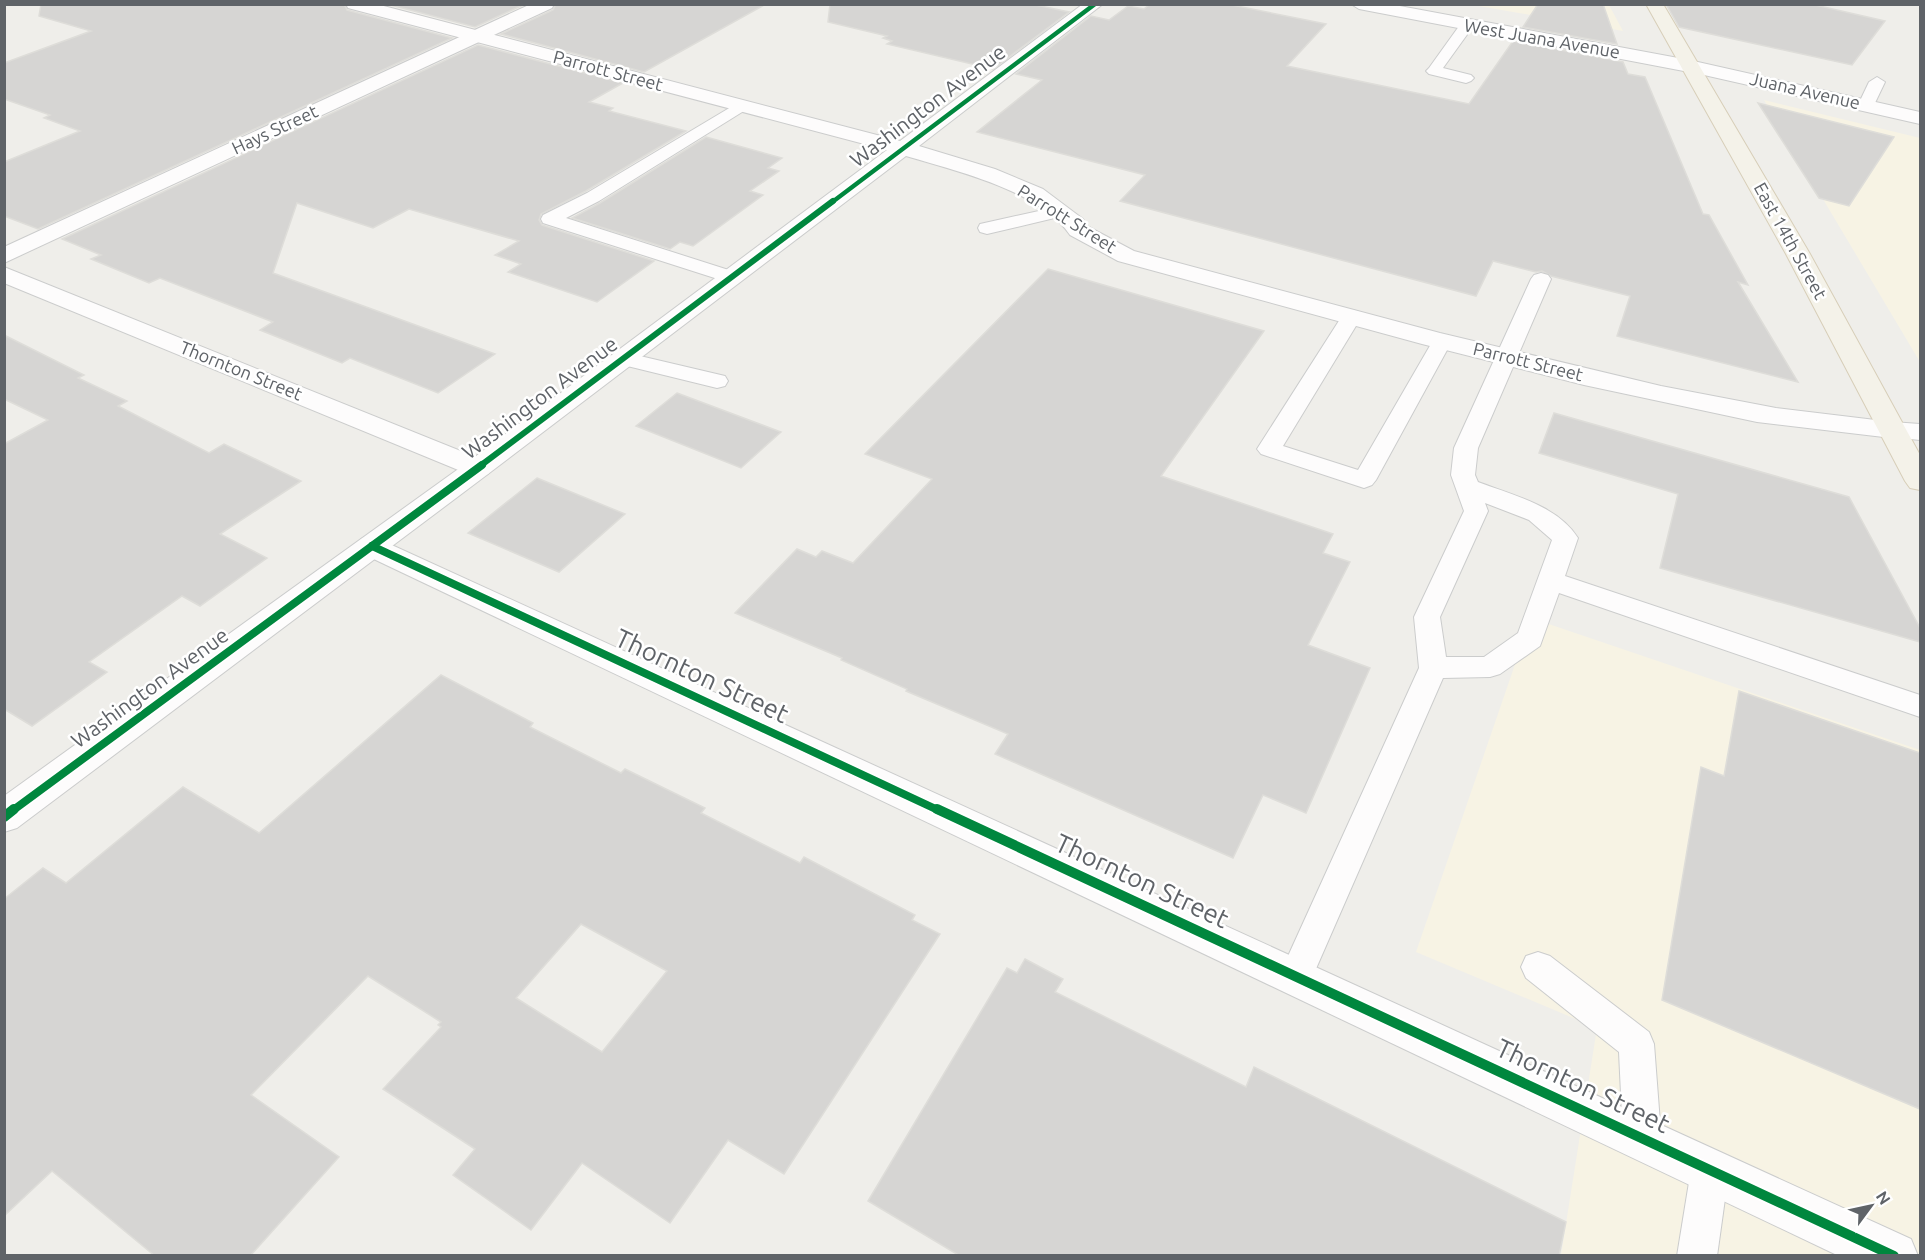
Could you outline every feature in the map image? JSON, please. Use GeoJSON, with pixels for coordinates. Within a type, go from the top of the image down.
{"type":"FeatureCollection","features":[{"type":"Feature","properties":{"kind":"main road","name":"East 14th Street"},"geometry":{"type":"LineString","coordinates":[[1654,4],[1798,254],[1920,481]]}},
{"type":"Feature","properties":{"kind":"street","name":"Parrott Street"},"geometry":{"type":"LineString","coordinates":[[354,4],[902,148],[987,174],[1035,194],[1075,224],[1078,230],[1126,256],[1442,341],[1739,410],[1799,420],[1920,432]]}},
{"type":"Feature","properties":{"kind":"street","name":"Hays Street"},"geometry":{"type":"LineString","coordinates":[[4,256],[546,4]]}},
{"type":"Feature","properties":{"kind":"street","name":"Washington Avenue"},"geometry":{"type":"LineString","coordinates":[[4,817],[478,468],[1095,4]]}},
{"type":"Feature","properties":{"kind":"street","name":"West Juana Avenue"},"geometry":{"type":"LineString","coordinates":[[1359,4],[1689,66]]}},
{"type":"Feature","properties":{"kind":"street","name":"Juana Avenue"},"geometry":{"type":"LineString","coordinates":[[1689,66],[1920,118]]}},
{"type":"Feature","properties":{"kind":"street","name":"Thornton Street"},"geometry":{"type":"LineString","coordinates":[[4,274],[478,468]]}},
{"type":"Feature","properties":{"kind":"street","name":"Thornton Street"},"geometry":{"type":"LineString","coordinates":[[372,546],[1642,1136],[1894,1256]]}},
{"type":"Feature","properties":{"kind":"lane"},"geometry":{"type":"LineString","coordinates":[[1466,78],[1434,71],[1467,25]]}},
{"type":"Feature","properties":{"kind":"lane"},"geometry":{"type":"LineString","coordinates":[[1866,105],[1877,82]]}},
{"type":"Feature","properties":{"kind":"lane"},"geometry":{"type":"LineString","coordinates":[[731,277],[550,219],[741,106]]}},
{"type":"Feature","properties":{"kind":"lane"},"geometry":{"type":"LineString","coordinates":[[987,228],[1057,212]]}},
{"type":"Feature","properties":{"kind":"lane"},"geometry":{"type":"LineString","coordinates":[[1296,976],[1433,668],[1427,617],[1476,511],[1463,475],[1466,448],[1541,279]]}},
{"type":"Feature","properties":{"kind":"lane"},"geometry":{"type":"LineString","coordinates":[[1352,316],[1269,449],[1365,480],[1442,341]]}},
{"type":"Feature","properties":{"kind":"lane"},"geometry":{"type":"LineString","coordinates":[[623,358],[717,381]]}},
{"type":"Feature","properties":{"kind":"lane"},"geometry":{"type":"LineString","coordinates":[[1433,668],[1490,667],[1530,639],[1565,538],[1538,514],[1467,487]]}},
{"type":"Feature","properties":{"kind":"lane"},"geometry":{"type":"LineString","coordinates":[[1550,580],[1920,706]]}},
{"type":"Feature","properties":{"kind":"lane"},"geometry":{"type":"LineString","coordinates":[[1538,967],[1636,1044],[1642,1136]]}},
{"type":"Feature","properties":{"kind":"lane"},"geometry":{"type":"LineString","coordinates":[[1697,1256],[1710,1170]]}},
{"type":"Feature","properties":{"kind":"shaded area"},"geometry":{"type":"Polygon","coordinates":[[[1473,5],[1609,5],[1623,31],[1473,5]]]}},
{"type":"Feature","properties":{"kind":"shaded area"},"geometry":{"type":"Polygon","coordinates":[[[1764,100],[1920,138],[1920,362],[1764,100]]]}},
{"type":"Feature","properties":{"kind":"shaded area"},"geometry":{"type":"Polygon","coordinates":[[[1531,618],[1920,750],[1920,1255],[1561,1255],[1597,1028],[1416,952],[1531,618]]]}},
{"type":"Feature","properties":{"kind":"building"},"geometry":{"type":"Polygon","coordinates":[[[41,4],[344,4],[347,10],[452,38],[38,229],[4,216],[4,162],[80,131],[44,118],[50,115],[4,99],[4,63],[91,31],[39,16],[41,4]]]}},
{"type":"Feature","properties":{"kind":"building"},"geometry":{"type":"Polygon","coordinates":[[[387,4],[525,4],[475,27],[387,4]]]}},
{"type":"Feature","properties":{"kind":"building"},"geometry":{"type":"Polygon","coordinates":[[[556,4],[766,4],[644,72],[501,34],[553,10],[556,4]]]}},
{"type":"Feature","properties":{"kind":"building"},"geometry":{"type":"Polygon","coordinates":[[[830,4],[1031,4],[1069,12],[993,69],[887,44],[892,41],[883,38],[887,36],[828,22],[830,4]]]}},
{"type":"Feature","properties":{"kind":"building"},"geometry":{"type":"Polygon","coordinates":[[[1150,4],[1227,4],[1326,24],[1287,66],[1469,104],[1513,41],[1623,62],[1628,74],[1645,77],[1703,214],[1709,215],[1748,285],[1738,282],[1798,382],[1617,336],[1630,296],[1551,276],[1542,271],[1536,272],[1493,261],[1476,296],[1120,201],[1145,175],[977,132],[1042,80],[1016,74],[1091,16],[1109,20],[1128,6],[1144,9],[1150,4]]]}},
{"type":"Feature","properties":{"kind":"building"},"geometry":{"type":"Polygon","coordinates":[[[1538,4],[1603,4],[1617,44],[1523,27],[1538,4]]]}},
{"type":"Feature","properties":{"kind":"building"},"geometry":{"type":"Polygon","coordinates":[[[1666,4],[1811,4],[1885,21],[1852,65],[1679,27],[1666,4]]]}},
{"type":"Feature","properties":{"kind":"building"},"geometry":{"type":"Polygon","coordinates":[[[478,45],[623,83],[589,102],[613,108],[609,111],[686,131],[586,191],[541,214],[539,220],[542,225],[654,261],[597,302],[508,272],[521,264],[495,255],[519,241],[409,209],[373,228],[297,203],[273,273],[495,354],[438,393],[350,358],[342,363],[260,330],[273,322],[160,278],[149,283],[91,259],[101,255],[62,239],[478,45]]]}},
{"type":"Feature","properties":{"kind":"building"},"geometry":{"type":"Polygon","coordinates":[[[1758,103],[1894,137],[1849,206],[1819,198],[1758,103]]]}},
{"type":"Feature","properties":{"kind":"building"},"geometry":{"type":"Polygon","coordinates":[[[706,137],[782,158],[768,168],[779,171],[750,191],[763,195],[693,246],[680,242],[670,249],[572,218],[600,203],[706,137]]]}},
{"type":"Feature","properties":{"kind":"building"},"geometry":{"type":"Polygon","coordinates":[[[1048,269],[1264,331],[1161,476],[1333,534],[1323,553],[1350,562],[1308,645],[1370,668],[1306,813],[1263,795],[1233,858],[995,754],[1008,734],[906,691],[907,689],[841,660],[842,658],[735,613],[797,549],[816,557],[822,551],[853,563],[932,479],[865,454],[1048,269]]]}},
{"type":"Feature","properties":{"kind":"building"},"geometry":{"type":"Polygon","coordinates":[[[4,335],[84,375],[78,378],[127,401],[118,406],[209,453],[224,444],[301,481],[220,534],[267,558],[200,606],[182,596],[89,662],[107,672],[32,726],[4,709],[4,444],[48,420],[4,399],[4,335]]]}},
{"type":"Feature","properties":{"kind":"building"},"geometry":{"type":"Polygon","coordinates":[[[677,393],[781,432],[741,468],[636,426],[677,393]]]}},
{"type":"Feature","properties":{"kind":"building"},"geometry":{"type":"Polygon","coordinates":[[[1554,413],[1849,497],[1920,628],[1920,642],[1660,568],[1678,494],[1539,453],[1554,413]]]}},
{"type":"Feature","properties":{"kind":"building"},"geometry":{"type":"Polygon","coordinates":[[[537,478],[625,514],[559,572],[468,533],[537,478]]]}},
{"type":"Feature","properties":{"kind":"building"},"geometry":{"type":"Polygon","coordinates":[[[441,675],[533,723],[530,727],[621,773],[625,769],[705,808],[701,813],[800,863],[804,857],[915,915],[912,920],[940,934],[784,1174],[728,1140],[670,1223],[582,1163],[531,1230],[453,1175],[475,1149],[383,1089],[441,1027],[438,1025],[441,1022],[368,976],[251,1095],[339,1157],[250,1256],[155,1256],[52,1171],[4,1216],[4,899],[43,868],[66,883],[183,787],[259,833],[441,675]],[[581,924],[516,998],[602,1052],[667,971],[581,924]]]}},
{"type":"Feature","properties":{"kind":"building"},"geometry":{"type":"Polygon","coordinates":[[[1739,691],[1920,753],[1920,1109],[1662,1000],[1701,767],[1724,776],[1739,691]]]}},
{"type":"Feature","properties":{"kind":"building"},"geometry":{"type":"Polygon","coordinates":[[[1025,959],[1063,979],[1055,992],[1246,1087],[1254,1067],[1566,1222],[1559,1256],[960,1256],[868,1201],[1007,968],[1017,973],[1025,959]]]}},
{"type":"Feature","properties":{"kind":"cycle path"},"geometry":{"type":"LineString","coordinates":[[4,817],[478,468],[1095,4]]}},
{"type":"Feature","properties":{"kind":"cycle path"},"geometry":{"type":"LineString","coordinates":[[372,546],[1894,1256]]}}]}
